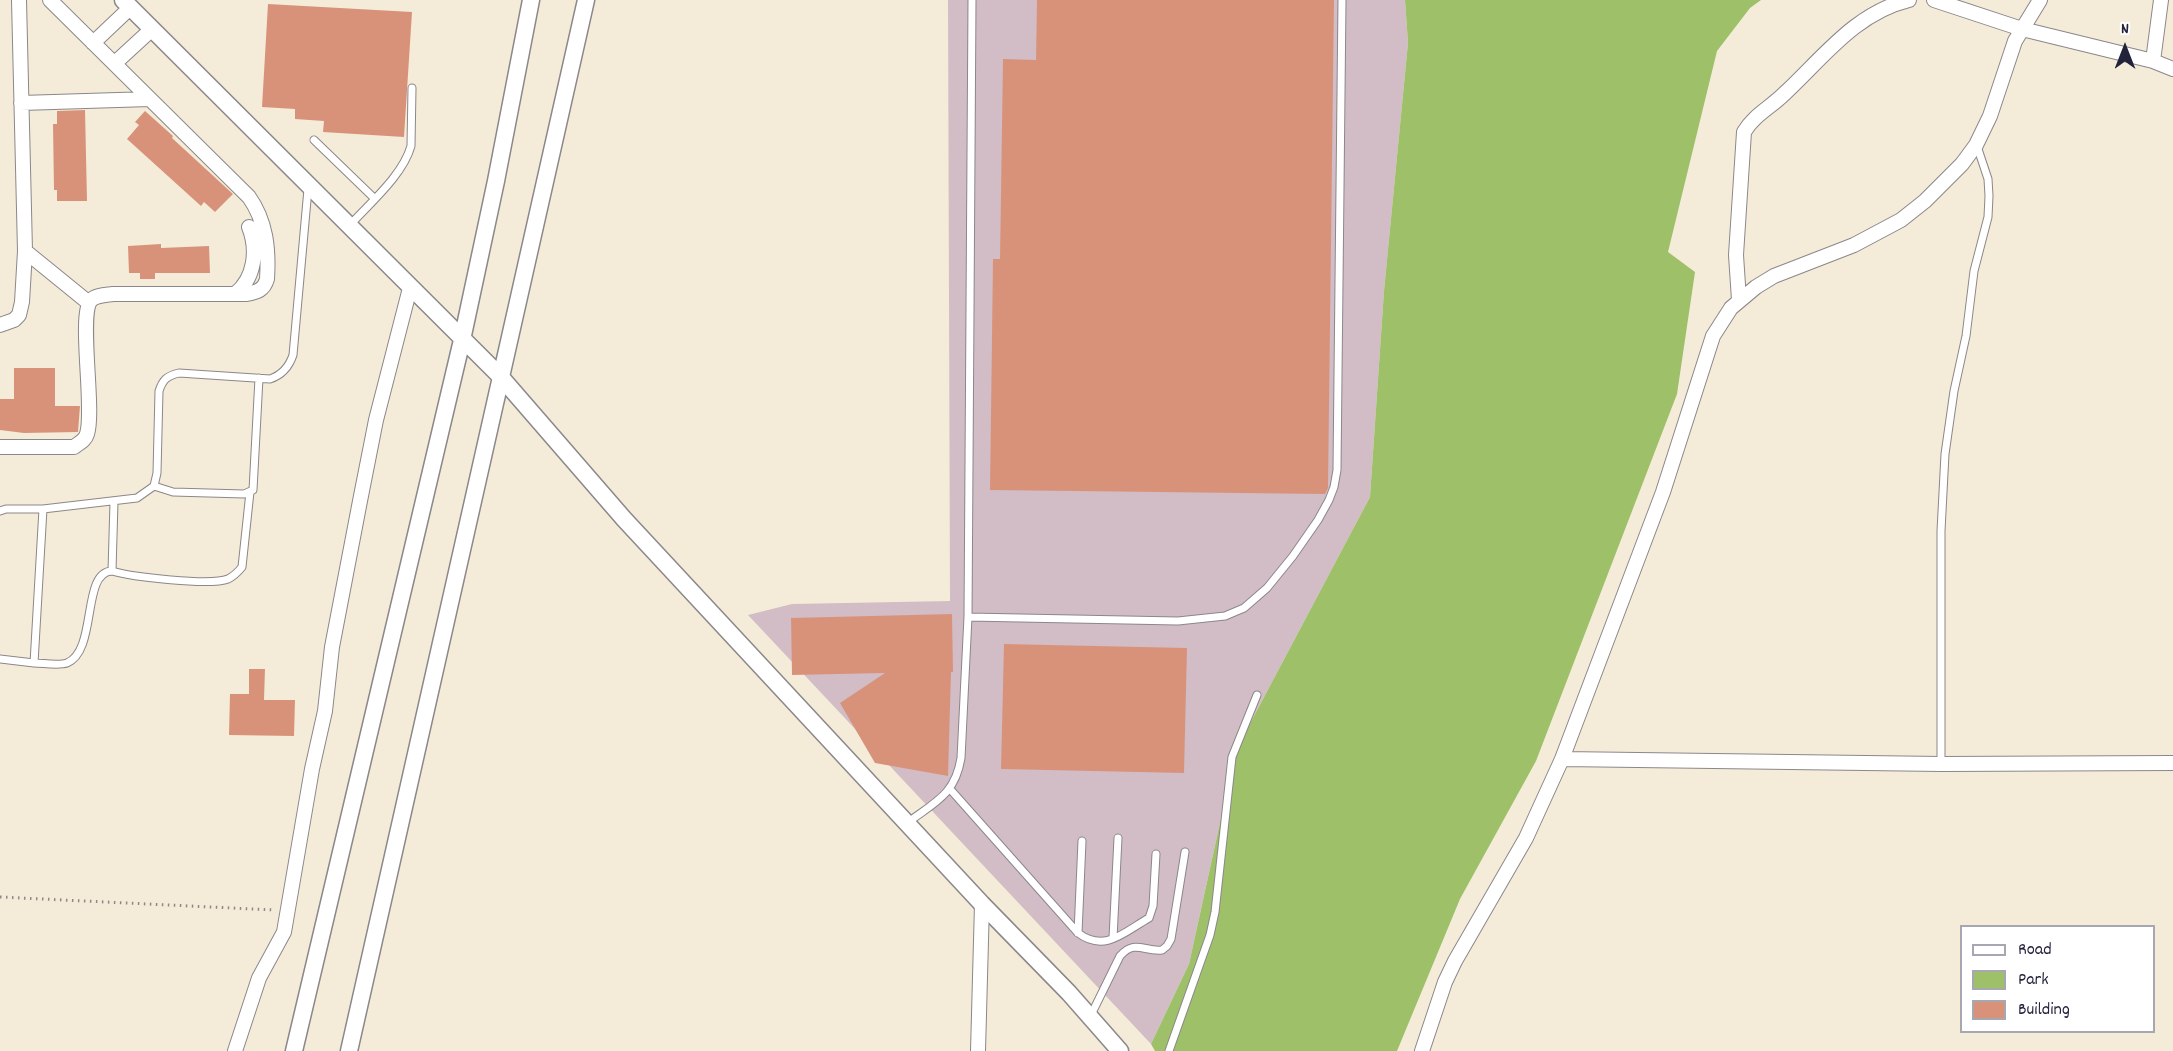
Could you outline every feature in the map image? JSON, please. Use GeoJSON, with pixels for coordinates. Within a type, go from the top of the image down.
{"type":"FeatureCollection","features":[{"type":"Feature","properties":{"kind":"street"},"geometry":{"type":"LineString","coordinates":[[0,325],[14,320],[19,315],[25,251],[19,0]]}},
{"type":"Feature","properties":{"kind":"street"},"geometry":{"type":"LineString","coordinates":[[0,447],[74,447],[84,440],[88,433],[86,321],[89,303],[96,297],[113,294],[257,292],[264,286],[267,269],[265,230],[261,216],[249,196],[50,0]]}},
{"type":"Feature","properties":{"kind":"street"},"geometry":{"type":"LineString","coordinates":[[294,1051],[462,340],[531,0]]}},
{"type":"Feature","properties":{"kind":"street"},"geometry":{"type":"LineString","coordinates":[[350,1051],[586,0]]}},
{"type":"Feature","properties":{"kind":"street"},"geometry":{"type":"LineString","coordinates":[[1739,300],[1736,255],[1744,132],[1752,120],[1774,103],[1857,23],[1883,9],[1910,0]]}},
{"type":"Feature","properties":{"kind":"street"},"geometry":{"type":"LineString","coordinates":[[1934,0],[2022,29],[2153,61],[2173,69]]}},
{"type":"Feature","properties":{"kind":"street"},"geometry":{"type":"LineString","coordinates":[[1422,1051],[1445,982],[1455,961],[1526,838],[1562,759],[1663,492],[1713,336],[1725,315],[1739,300],[1774,276],[1854,245],[1901,220],[1932,194],[1962,164],[1976,145],[1990,116],[2008,60],[2022,29],[2040,0]]}},
{"type":"Feature","properties":{"kind":"street"},"geometry":{"type":"LineString","coordinates":[[2153,61],[2161,0]]}},
{"type":"Feature","properties":{"kind":"street"},"geometry":{"type":"LineString","coordinates":[[93,43],[127,4],[500,376],[624,519],[1120,1051]]}},
{"type":"Feature","properties":{"kind":"street"},"geometry":{"type":"LineString","coordinates":[[115,63],[152,29]]}},
{"type":"Feature","properties":{"kind":"street"},"geometry":{"type":"LineString","coordinates":[[21,103],[150,99]]}},
{"type":"Feature","properties":{"kind":"street"},"geometry":{"type":"LineString","coordinates":[[236,294],[246,283],[253,266],[253,242],[249,227]]}},
{"type":"Feature","properties":{"kind":"street"},"geometry":{"type":"LineString","coordinates":[[25,251],[89,303]]}},
{"type":"Feature","properties":{"kind":"street"},"geometry":{"type":"LineString","coordinates":[[235,1051],[259,978],[284,932],[312,769],[325,711],[332,647],[362,490],[376,420],[410,288]]}},
{"type":"Feature","properties":{"kind":"street"},"geometry":{"type":"LineString","coordinates":[[1562,759],[1941,764],[2173,763]]}},
{"type":"Feature","properties":{"kind":"street"},"geometry":{"type":"LineString","coordinates":[[978,1051],[982,904]]}},
{"type":"Feature","properties":{"kind":"lane"},"geometry":{"type":"LineString","coordinates":[[907,823],[950,789],[956,781],[961,758],[968,617],[972,0]]}},
{"type":"Feature","properties":{"kind":"lane"},"geometry":{"type":"LineString","coordinates":[[968,617],[1178,621],[1225,616],[1244,608],[1267,588],[1318,520],[1334,487],[1337,470],[1342,0]]}},
{"type":"Feature","properties":{"kind":"lane"},"geometry":{"type":"LineString","coordinates":[[349,226],[397,173],[409,155],[412,88]]}},
{"type":"Feature","properties":{"kind":"lane"},"geometry":{"type":"LineString","coordinates":[[314,140],[374,198]]}},
{"type":"Feature","properties":{"kind":"lane"},"geometry":{"type":"LineString","coordinates":[[1941,764],[1941,531],[1945,454],[1954,391],[1966,336],[1974,271],[1988,217],[1989,196],[1985,166],[1976,145]]}},
{"type":"Feature","properties":{"kind":"lane"},"geometry":{"type":"LineString","coordinates":[[0,511],[114,502],[137,498],[154,486],[158,474],[159,391],[163,380],[170,375],[179,373],[270,379],[279,376],[290,363],[293,355],[309,186]]}},
{"type":"Feature","properties":{"kind":"lane"},"geometry":{"type":"LineString","coordinates":[[154,486],[173,492],[244,495],[250,492],[254,487],[259,378]]}},
{"type":"Feature","properties":{"kind":"lane"},"geometry":{"type":"LineString","coordinates":[[0,659],[63,664],[70,661],[78,653],[87,627],[97,581],[100,574],[106,571],[112,570],[144,578],[217,581],[235,576],[242,567],[245,554],[250,492]]}},
{"type":"Feature","properties":{"kind":"lane"},"geometry":{"type":"LineString","coordinates":[[112,570],[114,502]]}},
{"type":"Feature","properties":{"kind":"lane"},"geometry":{"type":"LineString","coordinates":[[33,663],[43,509]]}},
{"type":"Feature","properties":{"kind":"lane"},"geometry":{"type":"LineString","coordinates":[[1169,1051],[1210,935],[1215,912],[1232,757],[1257,695]]}},
{"type":"Feature","properties":{"kind":"lane"},"geometry":{"type":"LineString","coordinates":[[950,789],[1078,933],[1094,942],[1107,941],[1149,918],[1153,906],[1156,854]]}},
{"type":"Feature","properties":{"kind":"lane"},"geometry":{"type":"LineString","coordinates":[[1113,938],[1118,838]]}},
{"type":"Feature","properties":{"kind":"lane"},"geometry":{"type":"LineString","coordinates":[[1078,933],[1082,841]]}},
{"type":"Feature","properties":{"kind":"lane"},"geometry":{"type":"LineString","coordinates":[[1090,1017],[1120,956],[1126,950],[1132,947],[1162,950],[1167,946],[1171,939],[1185,852]]}},
{"type":"Feature","properties":{"kind":"path"},"geometry":{"type":"LineString","coordinates":[[0,897],[288,910]]}},
{"type":"Feature","properties":{"kind":"shaded area"},"geometry":{"type":"Polygon","coordinates":[[[948,0],[1405,0],[1408,43],[1384,291],[1370,497],[1236,750],[1189,964],[1151,1044],[748,615],[792,604],[950,601],[948,0]]]}},
{"type":"Feature","properties":{"kind":"green space"},"geometry":{"type":"Polygon","coordinates":[[[1405,0],[1761,0],[1750,8],[1717,51],[1668,252],[1695,272],[1677,394],[1536,761],[1460,899],[1397,1051],[1155,1051],[1151,1044],[1189,964],[1236,750],[1370,497],[1384,291],[1408,43],[1405,0]]]}},
{"type":"Feature","properties":{"kind":"building"},"geometry":{"type":"Polygon","coordinates":[[[1037,0],[1334,0],[1328,488],[1325,494],[990,490],[993,259],[1000,259],[1003,59],[1036,60],[1037,0]]]}},
{"type":"Feature","properties":{"kind":"building"},"geometry":{"type":"Polygon","coordinates":[[[268,4],[412,12],[404,137],[323,132],[324,121],[295,119],[295,109],[262,107],[268,4]]]}},
{"type":"Feature","properties":{"kind":"building"},"geometry":{"type":"Polygon","coordinates":[[[85,110],[87,201],[57,201],[57,190],[54,190],[53,124],[57,124],[57,111],[85,110]]]}},
{"type":"Feature","properties":{"kind":"building"},"geometry":{"type":"Polygon","coordinates":[[[145,111],[233,194],[215,212],[204,202],[201,206],[127,139],[139,125],[135,122],[145,111]]]}},
{"type":"Feature","properties":{"kind":"building"},"geometry":{"type":"Polygon","coordinates":[[[161,244],[161,248],[209,246],[210,273],[155,273],[155,279],[140,279],[140,273],[129,273],[128,246],[161,244]]]}},
{"type":"Feature","properties":{"kind":"building"},"geometry":{"type":"Polygon","coordinates":[[[14,368],[55,368],[55,406],[80,406],[78,432],[24,433],[0,430],[0,399],[14,399],[14,368]]]}},
{"type":"Feature","properties":{"kind":"building"},"geometry":{"type":"Polygon","coordinates":[[[952,614],[953,672],[951,672],[948,776],[875,763],[840,703],[885,673],[792,675],[791,618],[952,614]]]}},
{"type":"Feature","properties":{"kind":"building"},"geometry":{"type":"Polygon","coordinates":[[[1004,644],[1187,648],[1184,773],[1001,769],[1004,644]]]}},
{"type":"Feature","properties":{"kind":"building"},"geometry":{"type":"Polygon","coordinates":[[[249,669],[265,669],[264,700],[295,700],[294,736],[229,735],[230,694],[249,694],[249,669]]]}}]}
